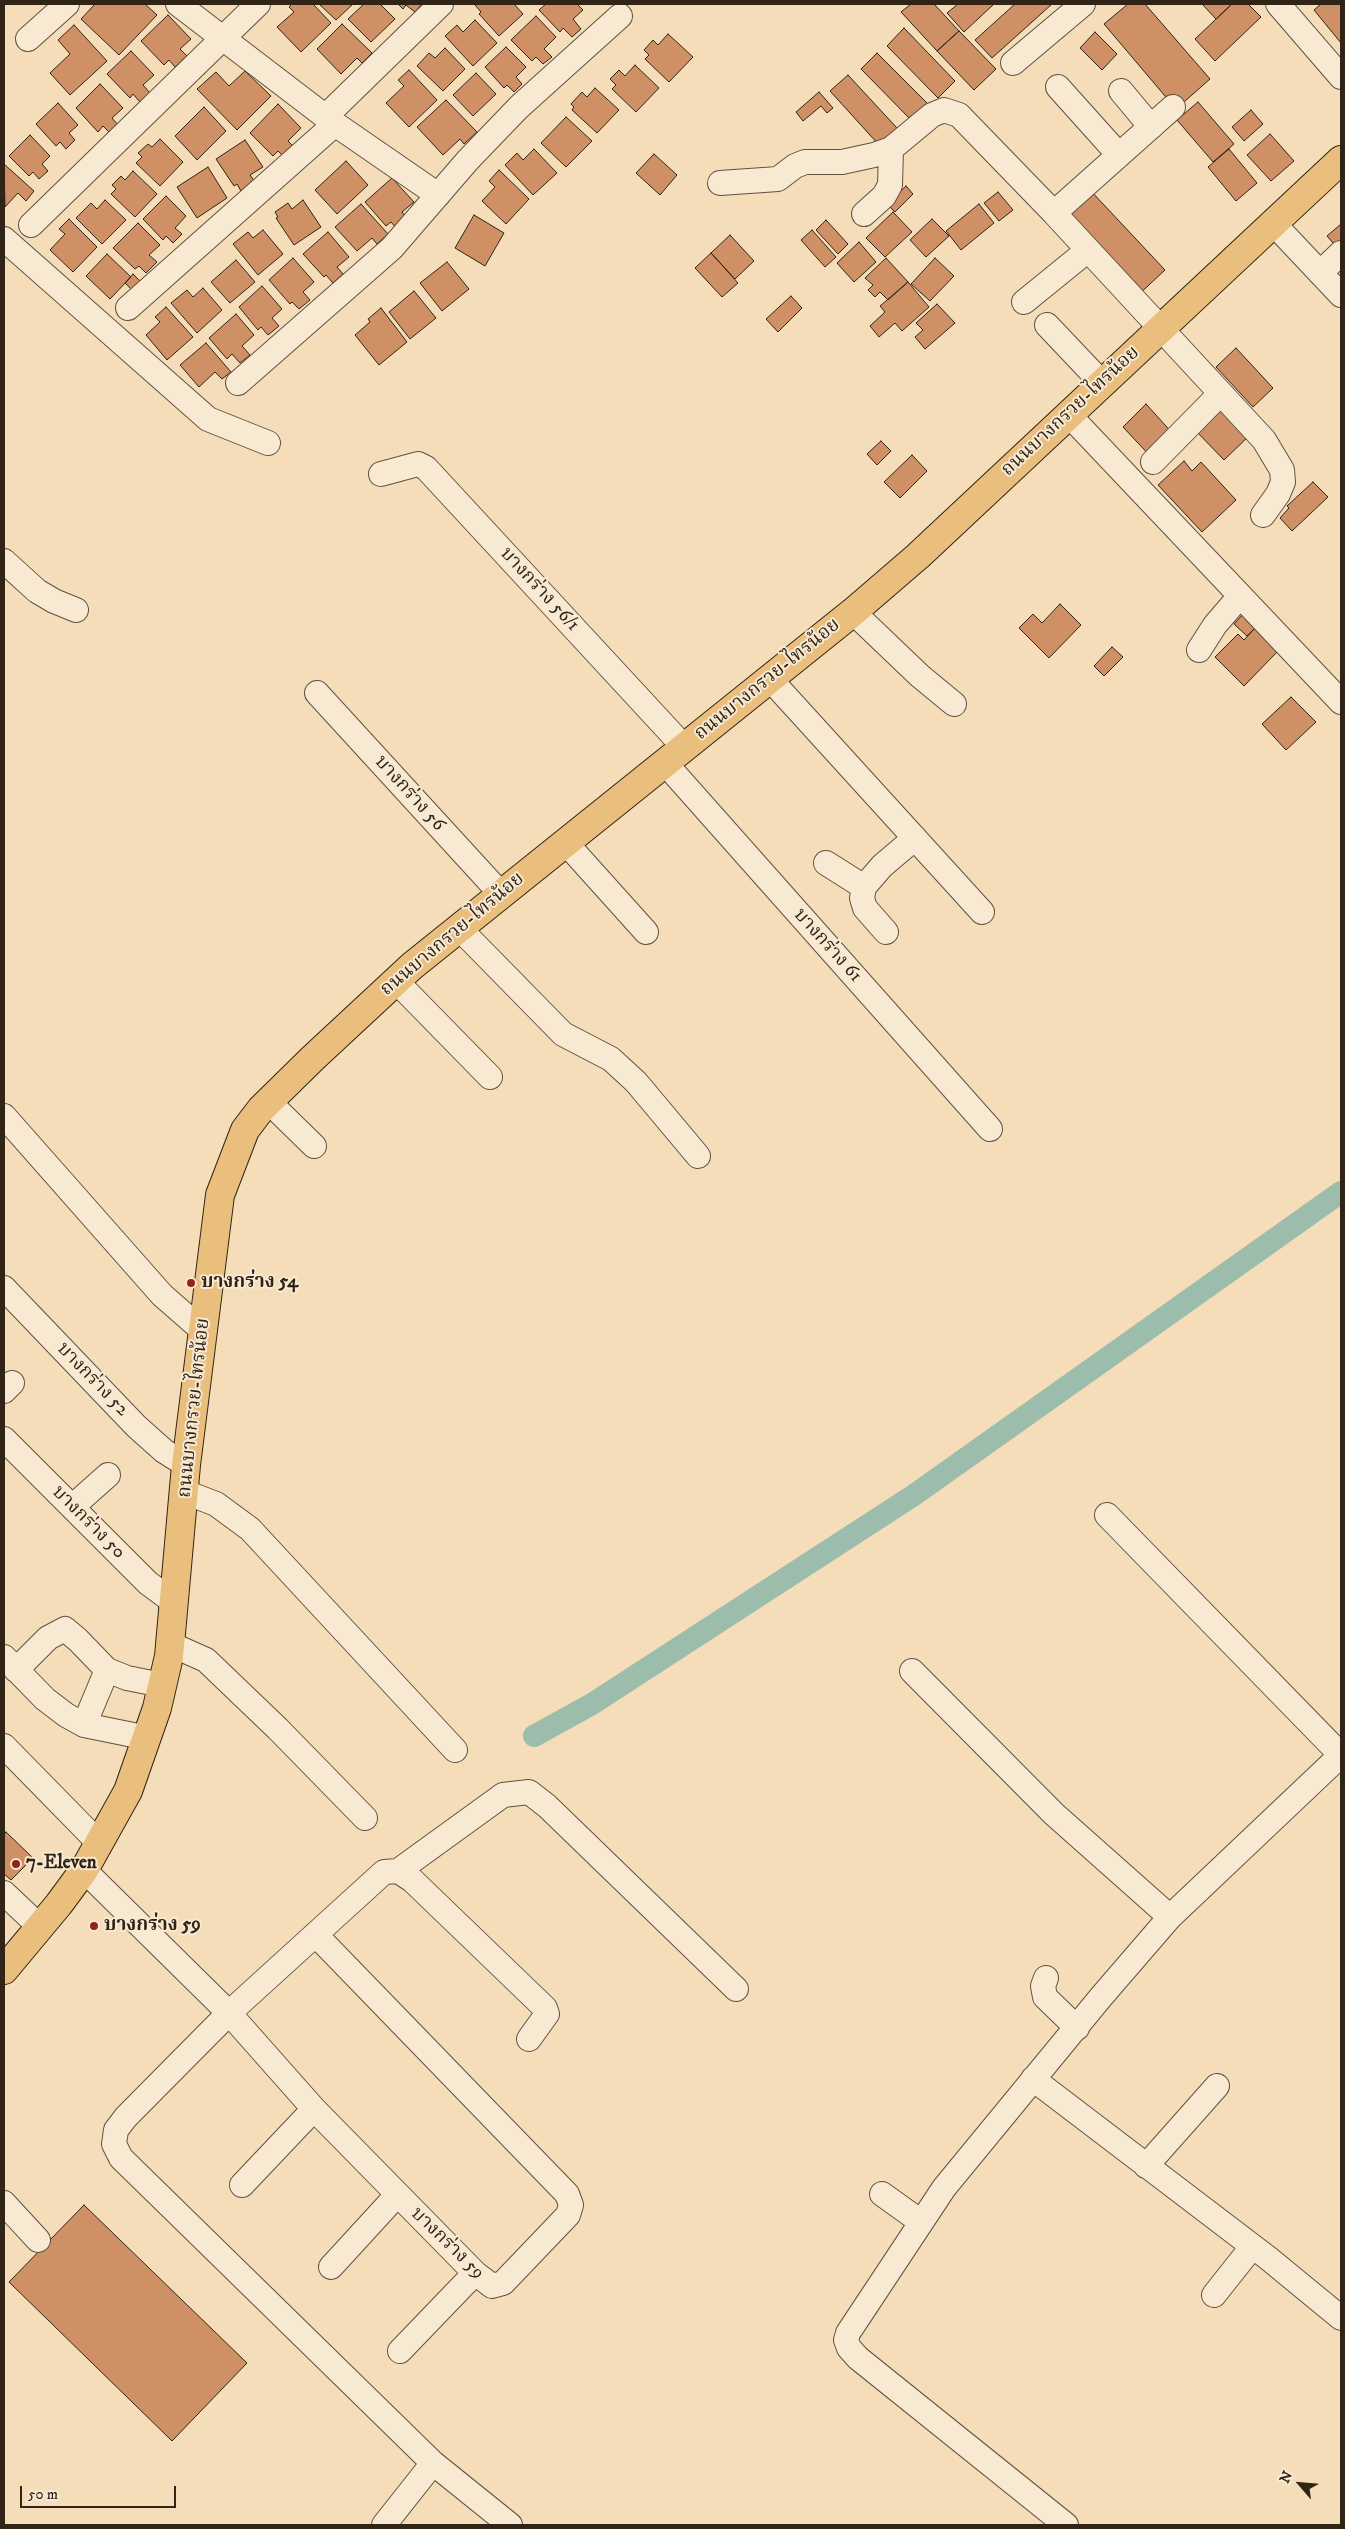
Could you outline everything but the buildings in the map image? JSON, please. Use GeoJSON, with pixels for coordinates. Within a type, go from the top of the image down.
{"type":"FeatureCollection","features":[{"type":"Feature","properties":{"kind":"main road","name":"ถนนบางกรวย-ไทรน้อย"},"geometry":{"type":"LineString","coordinates":[[4,1970],[84,1870],[128,1790],[148,1738],[162,1685],[170,1644],[186,1465],[220,1194],[245,1130],[269,1102],[396,981],[501,894],[853,612],[918,556],[1341,160]]}},
{"type":"Feature","properties":{"kind":"street"},"geometry":{"type":"LineString","coordinates":[[28,39],[67,4]]}},
{"type":"Feature","properties":{"kind":"street"},"geometry":{"type":"LineString","coordinates":[[178,4],[331,120],[438,195]]}},
{"type":"Feature","properties":{"kind":"street"},"geometry":{"type":"LineString","coordinates":[[31,224],[258,4]]}},
{"type":"Feature","properties":{"kind":"street"},"geometry":{"type":"LineString","coordinates":[[128,308],[331,120],[441,4]]}},
{"type":"Feature","properties":{"kind":"street"},"geometry":{"type":"LineString","coordinates":[[1013,63],[1083,4]]}},
{"type":"Feature","properties":{"kind":"street"},"geometry":{"type":"LineString","coordinates":[[1278,4],[1341,78]]}},
{"type":"Feature","properties":{"kind":"street"},"geometry":{"type":"LineString","coordinates":[[238,382],[392,248],[468,160],[519,107],[620,16]]}},
{"type":"Feature","properties":{"kind":"street"},"geometry":{"type":"LineString","coordinates":[[1058,87],[1119,155]]}},
{"type":"Feature","properties":{"kind":"street"},"geometry":{"type":"LineString","coordinates":[[1121,91],[1151,127]]}},
{"type":"Feature","properties":{"kind":"street"},"geometry":{"type":"LineString","coordinates":[[1054,212],[1173,108]]}},
{"type":"Feature","properties":{"kind":"street"},"geometry":{"type":"LineString","coordinates":[[720,183],[778,179],[795,166],[805,162],[842,162],[891,149],[932,115],[944,110],[959,115],[991,145],[1054,212],[1264,440],[1282,470],[1283,482],[1278,494],[1262,515]]}},
{"type":"Feature","properties":{"kind":"street"},"geometry":{"type":"LineString","coordinates":[[864,214],[884,196],[890,185],[891,149]]}},
{"type":"Feature","properties":{"kind":"street"},"geometry":{"type":"LineString","coordinates":[[1274,224],[1341,296]]}},
{"type":"Feature","properties":{"kind":"street"},"geometry":{"type":"LineString","coordinates":[[4,239],[208,419],[268,444]]}},
{"type":"Feature","properties":{"kind":"street"},"geometry":{"type":"LineString","coordinates":[[1024,302],[1088,250]]}},
{"type":"Feature","properties":{"kind":"street"},"geometry":{"type":"LineString","coordinates":[[1320,272],[1341,252]]}},
{"type":"Feature","properties":{"kind":"street"},"geometry":{"type":"LineString","coordinates":[[1047,325],[1102,383]]}},
{"type":"Feature","properties":{"kind":"street"},"geometry":{"type":"LineString","coordinates":[[1152,462],[1220,394]]}},
{"type":"Feature","properties":{"kind":"street"},"geometry":{"type":"LineString","coordinates":[[1069,415],[1341,702]]}},
{"type":"Feature","properties":{"kind":"street","name":"บางกร่าง 56/1"},"geometry":{"type":"LineString","coordinates":[[381,474],[418,464],[426,468],[674,755]]}},
{"type":"Feature","properties":{"kind":"street"},"geometry":{"type":"LineString","coordinates":[[4,561],[37,591],[54,601],[76,610]]}},
{"type":"Feature","properties":{"kind":"street"},"geometry":{"type":"LineString","coordinates":[[1199,650],[1215,625],[1240,596]]}},
{"type":"Feature","properties":{"kind":"street"},"geometry":{"type":"LineString","coordinates":[[853,612],[920,676],[954,704]]}},
{"type":"Feature","properties":{"kind":"street"},"geometry":{"type":"LineString","coordinates":[[770,679],[982,912]]}},
{"type":"Feature","properties":{"kind":"street","name":"บางกร่าง 56"},"geometry":{"type":"LineString","coordinates":[[317,693],[501,894]]}},
{"type":"Feature","properties":{"kind":"street","name":"บางกร่าง 61"},"geometry":{"type":"LineString","coordinates":[[674,755],[990,1129]]}},
{"type":"Feature","properties":{"kind":"street"},"geometry":{"type":"LineString","coordinates":[[886,932],[865,908],[862,898],[864,887],[882,866],[915,838]]}},
{"type":"Feature","properties":{"kind":"street"},"geometry":{"type":"LineString","coordinates":[[566,843],[646,932]]}},
{"type":"Feature","properties":{"kind":"street"},"geometry":{"type":"LineString","coordinates":[[826,863],[864,887]]}},
{"type":"Feature","properties":{"kind":"street"},"geometry":{"type":"LineString","coordinates":[[460,928],[563,1034],[611,1059],[636,1082],[698,1156]]}},
{"type":"Feature","properties":{"kind":"street"},"geometry":{"type":"LineString","coordinates":[[396,981],[490,1077]]}},
{"type":"Feature","properties":{"kind":"street"},"geometry":{"type":"LineString","coordinates":[[269,1102],[314,1146]]}},
{"type":"Feature","properties":{"kind":"street"},"geometry":{"type":"LineString","coordinates":[[4,1116],[162,1295],[202,1330]]}},
{"type":"Feature","properties":{"kind":"street","name":"บางกร่าง 52"},"geometry":{"type":"LineString","coordinates":[[4,1288],[136,1426],[164,1451],[186,1465]]}},
{"type":"Feature","properties":{"kind":"street","name":"บางกร่าง 50"},"geometry":{"type":"LineString","coordinates":[[4,1439],[148,1583],[175,1603]]}},
{"type":"Feature","properties":{"kind":"street"},"geometry":{"type":"LineString","coordinates":[[72,1507],[108,1475]]}},
{"type":"Feature","properties":{"kind":"street"},"geometry":{"type":"LineString","coordinates":[[185,1492],[216,1504],[250,1529],[455,1750]]}},
{"type":"Feature","properties":{"kind":"street"},"geometry":{"type":"LineString","coordinates":[[1066,2525],[858,2358],[849,2348],[846,2340],[848,2333],[944,2188],[1170,1917],[1341,1755],[1107,1515]]}},
{"type":"Feature","properties":{"kind":"street"},"geometry":{"type":"LineString","coordinates":[[148,1738],[84,1725],[66,1715],[52,1704],[10,1663],[48,1638],[65,1630],[78,1640],[107,1670],[127,1678],[162,1685]]}},
{"type":"Feature","properties":{"kind":"street"},"geometry":{"type":"LineString","coordinates":[[170,1644],[206,1660],[278,1728],[365,1818]]}},
{"type":"Feature","properties":{"kind":"street"},"geometry":{"type":"LineString","coordinates":[[84,1725],[107,1670]]}},
{"type":"Feature","properties":{"kind":"street"},"geometry":{"type":"LineString","coordinates":[[912,1671],[1054,1814],[1170,1917]]}},
{"type":"Feature","properties":{"kind":"street"},"geometry":{"type":"LineString","coordinates":[[4,1746],[99,1843]]}},
{"type":"Feature","properties":{"kind":"street"},"geometry":{"type":"LineString","coordinates":[[510,2525],[433,2463],[121,2158],[114,2144],[116,2130],[126,2117],[229,2013],[316,1935],[369,1884],[384,1872],[398,1871],[503,1795],[529,1792],[546,1806],[736,1989]]}},
{"type":"Feature","properties":{"kind":"street","name":"บางกร่าง 59"},"geometry":{"type":"LineString","coordinates":[[84,1870],[229,2013],[314,2110],[475,2273],[492,2286],[503,2284],[568,2215],[571,2205],[570,2200],[316,1935]]}},
{"type":"Feature","properties":{"kind":"street"},"geometry":{"type":"LineString","coordinates":[[398,1871],[412,1880],[545,2008],[547,2014],[529,2039]]}},
{"type":"Feature","properties":{"kind":"street"},"geometry":{"type":"LineString","coordinates":[[4,1892],[40,1927]]}},
{"type":"Feature","properties":{"kind":"street"},"geometry":{"type":"LineString","coordinates":[[1046,1978],[1043,1986],[1045,1997],[1077,2028]]}},
{"type":"Feature","properties":{"kind":"street"},"geometry":{"type":"LineString","coordinates":[[1033,2080],[1252,2247],[1341,2318]]}},
{"type":"Feature","properties":{"kind":"street"},"geometry":{"type":"LineString","coordinates":[[1146,2166],[1217,2086]]}},
{"type":"Feature","properties":{"kind":"street"},"geometry":{"type":"LineString","coordinates":[[242,2185],[314,2110]]}},
{"type":"Feature","properties":{"kind":"street"},"geometry":{"type":"LineString","coordinates":[[882,2194],[921,2222]]}},
{"type":"Feature","properties":{"kind":"street"},"geometry":{"type":"LineString","coordinates":[[331,2267],[397,2195]]}},
{"type":"Feature","properties":{"kind":"street"},"geometry":{"type":"LineString","coordinates":[[4,2203],[38,2240]]}},
{"type":"Feature","properties":{"kind":"street"},"geometry":{"type":"LineString","coordinates":[[1214,2295],[1252,2247]]}},
{"type":"Feature","properties":{"kind":"street"},"geometry":{"type":"LineString","coordinates":[[400,2350],[475,2273]]}},
{"type":"Feature","properties":{"kind":"street"},"geometry":{"type":"LineString","coordinates":[[384,2525],[433,2463]]}},
{"type":"Feature","properties":{"kind":"waterway"},"geometry":{"type":"LineString","coordinates":[[534,1736],[592,1704],[914,1495],[1341,1192]]}},
{"type":"Feature","properties":{"kind":"place","name":"บางกร่าง 54"},"geometry":{"type":"Point","coordinates":[191,1283]}},
{"type":"Feature","properties":{"kind":"place","name":"7-Eleven"},"geometry":{"type":"Point","coordinates":[16,1864]}},
{"type":"Feature","properties":{"kind":"place","name":"บางกร่าง 59"},"geometry":{"type":"Point","coordinates":[94,1926]}}]}
